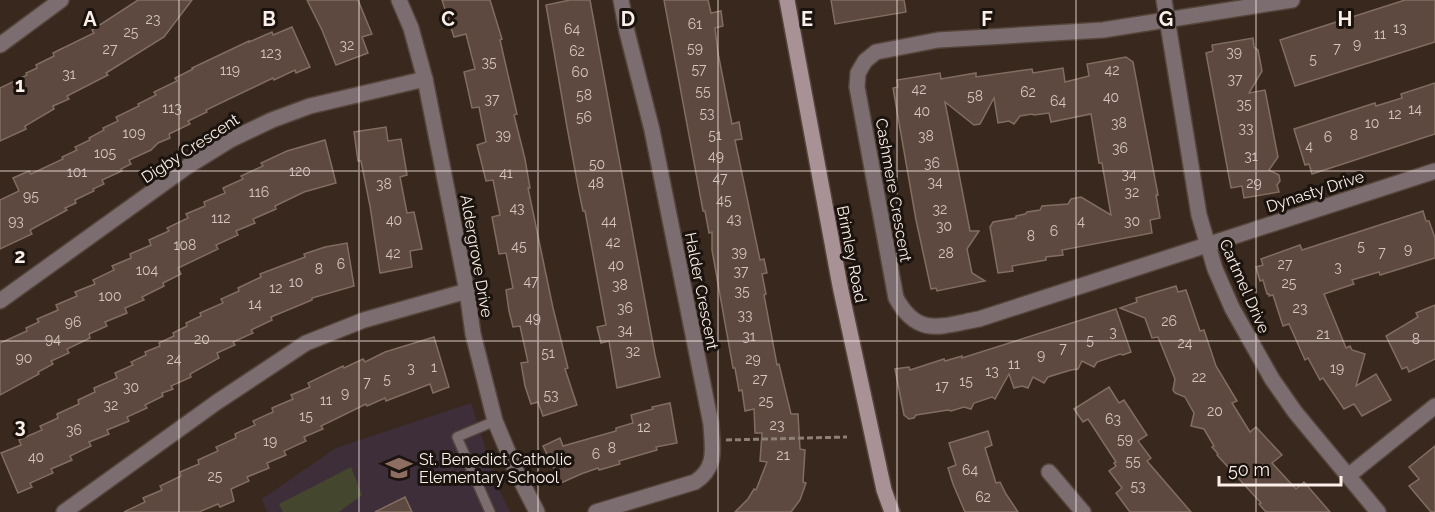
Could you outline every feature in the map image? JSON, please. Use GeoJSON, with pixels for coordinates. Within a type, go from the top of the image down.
{"type":"FeatureCollection","features":[{"type":"Feature","properties":{"kind":"main road","name":"Brimley Road"},"geometry":{"type":"LineString","coordinates":[[787,0],[844,307],[884,490],[892,512]]}},
{"type":"Feature","properties":{"kind":"street"},"geometry":{"type":"LineString","coordinates":[[0,45],[61,0]]}},
{"type":"Feature","properties":{"kind":"street","name":"Aldergrove Drive"},"geometry":{"type":"LineString","coordinates":[[399,0],[411,28],[425,79],[467,291],[473,334],[495,420],[516,471],[537,512]]}},
{"type":"Feature","properties":{"kind":"street","name":"Halder Crescent"},"geometry":{"type":"LineString","coordinates":[[596,512],[695,482],[702,477],[712,463],[711,424],[652,130],[621,0]]}},
{"type":"Feature","properties":{"kind":"street","name":"Cartmel Drive"},"geometry":{"type":"LineString","coordinates":[[1164,0],[1199,215],[1207,245],[1232,308],[1272,379],[1295,412],[1378,512]]}},
{"type":"Feature","properties":{"kind":"street","name":"Cashmere Crescent"},"geometry":{"type":"LineString","coordinates":[[1207,245],[979,319],[936,327],[921,324],[904,314],[896,298],[857,87],[858,73],[865,61],[876,52],[938,40],[1076,32],[1167,21],[1292,0]]}},
{"type":"Feature","properties":{"kind":"street","name":"Digby Crescent"},"geometry":{"type":"LineString","coordinates":[[0,301],[188,166],[230,140],[272,120],[310,106],[425,79]]}},
{"type":"Feature","properties":{"kind":"street","name":"Dynasty Drive"},"geometry":{"type":"LineString","coordinates":[[1207,245],[1435,171]]}},
{"type":"Feature","properties":{"kind":"street"},"geometry":{"type":"LineString","coordinates":[[64,512],[208,408],[306,343],[364,320],[467,291]]}},
{"type":"Feature","properties":{"kind":"street"},"geometry":{"type":"LineString","coordinates":[[1348,476],[1435,406]]}},
{"type":"Feature","properties":{"kind":"street"},"geometry":{"type":"LineString","coordinates":[[1049,472],[1083,512]]}},
{"type":"Feature","properties":{"kind":"lane"},"geometry":{"type":"LineString","coordinates":[[490,512],[458,437],[495,420]]}},
{"type":"Feature","properties":{"kind":"path"},"geometry":{"type":"LineString","coordinates":[[712,441],[847,437]]}},
{"type":"Feature","properties":{"kind":"shaded area","name":"St. Benedict Catholic Elementary School"},"geometry":{"type":"Polygon","coordinates":[[[471,403],[498,487],[510,512],[267,512],[262,499],[336,448],[471,403]]]}},
{"type":"Feature","properties":{"kind":"green space"},"geometry":{"type":"Polygon","coordinates":[[[351,467],[362,495],[339,512],[283,512],[279,504],[351,467]]]}},
{"type":"Feature","properties":{"kind":"building"},"geometry":{"type":"Polygon","coordinates":[[[138,0],[192,0],[164,37],[106,73],[108,75],[67,96],[69,99],[53,106],[54,109],[25,126],[26,129],[0,141],[0,88],[27,75],[26,73],[37,68],[36,65],[54,56],[53,53],[94,33],[92,30],[138,0]]]}},
{"type":"Feature","properties":{"kind":"building"},"geometry":{"type":"Polygon","coordinates":[[[307,0],[358,0],[372,34],[362,37],[368,53],[336,65],[307,0]]]}},
{"type":"Feature","properties":{"kind":"building"},"geometry":{"type":"Polygon","coordinates":[[[442,0],[490,0],[502,39],[500,40],[517,114],[514,115],[525,159],[530,188],[528,188],[568,368],[565,369],[577,405],[543,416],[538,402],[531,404],[525,386],[521,363],[528,362],[520,326],[513,327],[509,311],[506,290],[513,288],[506,253],[499,254],[492,217],[500,215],[493,180],[486,181],[477,145],[486,142],[479,107],[472,108],[464,72],[475,69],[466,34],[454,37],[442,0]]]}},
{"type":"Feature","properties":{"kind":"building"},"geometry":{"type":"Polygon","coordinates":[[[570,0],[590,0],[660,377],[617,388],[609,341],[601,343],[597,327],[606,325],[585,211],[583,211],[579,192],[546,5],[570,0]]]}},
{"type":"Feature","properties":{"kind":"building"},"geometry":{"type":"Polygon","coordinates":[[[664,0],[708,0],[711,13],[721,11],[723,26],[715,28],[718,53],[732,124],[739,122],[742,139],[735,140],[760,260],[764,259],[767,273],[762,274],[766,294],[764,295],[777,365],[779,364],[791,414],[798,414],[800,449],[805,450],[803,482],[806,483],[800,500],[791,512],[735,512],[754,489],[756,490],[767,462],[760,461],[762,433],[755,433],[754,409],[745,411],[742,390],[739,391],[735,368],[733,368],[712,250],[712,232],[709,233],[705,211],[703,211],[664,0]]]}},
{"type":"Feature","properties":{"kind":"building"},"geometry":{"type":"Polygon","coordinates":[[[831,0],[904,0],[906,12],[835,24],[831,0]]]}},
{"type":"Feature","properties":{"kind":"building"},"geometry":{"type":"Polygon","coordinates":[[[1405,0],[1435,0],[1435,42],[1295,86],[1280,40],[1405,0]]]}},
{"type":"Feature","properties":{"kind":"building"},"geometry":{"type":"Polygon","coordinates":[[[292,27],[310,67],[296,73],[295,70],[274,80],[273,78],[206,110],[207,112],[188,121],[190,124],[169,134],[170,138],[129,160],[131,164],[102,180],[104,184],[75,200],[76,203],[65,208],[67,210],[30,230],[32,234],[0,249],[0,200],[19,191],[13,178],[29,171],[31,174],[63,159],[62,157],[77,150],[75,147],[118,121],[116,117],[139,106],[138,104],[156,95],[154,92],[177,81],[175,78],[192,68],[249,41],[292,27]]]}},
{"type":"Feature","properties":{"kind":"building"},"geometry":{"type":"Polygon","coordinates":[[[1253,38],[1262,71],[1249,93],[1265,90],[1278,157],[1269,170],[1279,175],[1280,181],[1277,185],[1279,192],[1244,198],[1242,186],[1231,188],[1206,53],[1213,51],[1212,45],[1253,38]]]}},
{"type":"Feature","properties":{"kind":"building"},"geometry":{"type":"Polygon","coordinates":[[[1126,57],[1133,62],[1158,195],[1156,195],[1160,218],[1150,220],[1152,233],[1062,250],[1063,255],[1012,266],[1013,271],[998,273],[990,227],[993,222],[1016,218],[1027,212],[1040,210],[1042,206],[1068,204],[1071,199],[1081,197],[1111,215],[1091,114],[1051,122],[1049,113],[1032,114],[1020,116],[1014,124],[1009,121],[998,123],[994,98],[980,124],[974,125],[945,102],[970,231],[979,231],[967,249],[972,273],[985,281],[937,291],[936,288],[931,289],[916,220],[893,88],[898,87],[897,80],[940,73],[941,79],[976,73],[976,77],[1032,69],[1033,73],[1063,68],[1065,82],[1089,76],[1087,64],[1126,57]]]}},
{"type":"Feature","properties":{"kind":"building"},"geometry":{"type":"Polygon","coordinates":[[[1435,83],[1435,134],[1312,174],[1309,164],[1305,165],[1294,129],[1375,103],[1376,106],[1402,98],[1401,94],[1435,83]]]}},
{"type":"Feature","properties":{"kind":"building"},"geometry":{"type":"Polygon","coordinates":[[[386,127],[388,141],[401,139],[407,175],[400,177],[407,213],[414,212],[422,249],[410,251],[412,267],[380,273],[370,206],[361,161],[358,161],[354,132],[386,127]]]}},
{"type":"Feature","properties":{"kind":"building"},"geometry":{"type":"Polygon","coordinates":[[[325,140],[336,183],[304,192],[275,206],[276,209],[253,219],[255,223],[236,231],[238,235],[216,245],[218,249],[178,268],[181,274],[142,297],[144,300],[125,308],[127,313],[105,322],[107,326],[89,334],[90,338],[67,349],[69,353],[51,361],[53,364],[38,372],[39,374],[0,395],[0,343],[27,331],[26,328],[39,322],[37,319],[58,310],[56,305],[77,296],[75,292],[95,284],[93,280],[114,270],[112,266],[131,258],[130,254],[151,245],[149,240],[169,231],[167,228],[188,218],[186,214],[205,206],[204,202],[225,193],[223,188],[243,179],[241,176],[263,166],[261,163],[287,151],[325,140]]]}},
{"type":"Feature","properties":{"kind":"building"},"geometry":{"type":"Polygon","coordinates":[[[1423,211],[1435,238],[1435,258],[1380,275],[1379,272],[1352,280],[1354,284],[1324,294],[1346,348],[1350,346],[1352,350],[1365,354],[1356,386],[1376,374],[1391,400],[1362,416],[1354,404],[1344,409],[1323,378],[1320,380],[1308,358],[1305,360],[1289,324],[1283,326],[1273,295],[1267,294],[1256,267],[1263,265],[1261,259],[1300,245],[1302,250],[1423,211]]]}},
{"type":"Feature","properties":{"kind":"building"},"geometry":{"type":"Polygon","coordinates":[[[347,243],[354,286],[312,298],[312,300],[271,317],[272,320],[251,330],[253,333],[233,342],[235,345],[217,353],[219,358],[190,374],[191,377],[171,386],[173,389],[162,393],[163,396],[145,405],[147,408],[127,417],[129,421],[107,430],[109,434],[89,442],[91,446],[70,456],[72,460],[51,469],[53,473],[30,483],[32,487],[18,493],[1,453],[21,445],[19,440],[42,430],[40,426],[58,418],[57,414],[79,404],[78,400],[95,392],[94,388],[117,378],[115,373],[133,365],[131,362],[146,355],[145,352],[160,346],[159,343],[174,336],[173,333],[187,326],[186,323],[201,316],[200,313],[223,303],[221,299],[261,277],[260,274],[305,257],[304,254],[347,243]]]}},
{"type":"Feature","properties":{"kind":"building"},"geometry":{"type":"Polygon","coordinates":[[[1176,286],[1178,292],[1186,290],[1200,331],[1204,330],[1216,366],[1237,401],[1232,403],[1250,432],[1256,427],[1282,455],[1272,463],[1296,489],[1304,482],[1330,512],[1266,512],[1259,504],[1261,503],[1217,455],[1204,429],[1191,426],[1194,413],[1185,397],[1173,390],[1175,379],[1158,337],[1152,338],[1145,318],[1120,308],[1137,302],[1136,298],[1176,286]]]}},
{"type":"Feature","properties":{"kind":"building"},"geometry":{"type":"Polygon","coordinates":[[[1435,305],[1435,359],[1409,372],[1407,367],[1402,369],[1386,336],[1418,317],[1416,313],[1435,305]]]}},
{"type":"Feature","properties":{"kind":"building"},"geometry":{"type":"Polygon","coordinates":[[[1116,309],[1131,352],[1097,362],[1094,367],[1082,361],[1078,369],[1048,377],[1044,383],[1033,377],[1028,388],[1022,386],[1014,388],[1009,374],[995,399],[992,397],[974,403],[971,409],[964,407],[951,411],[916,415],[909,419],[904,415],[895,369],[909,367],[910,370],[944,359],[945,361],[962,356],[962,358],[1116,309]]]}},
{"type":"Feature","properties":{"kind":"building"},"geometry":{"type":"Polygon","coordinates":[[[434,337],[449,387],[433,393],[430,384],[386,401],[385,398],[367,406],[366,404],[321,426],[323,429],[304,437],[306,441],[284,451],[286,455],[267,463],[269,468],[247,477],[249,481],[231,489],[234,501],[220,507],[218,504],[199,512],[124,512],[145,502],[143,498],[162,490],[160,486],[181,476],[180,472],[199,464],[198,460],[218,451],[216,447],[236,438],[235,434],[255,425],[253,421],[273,412],[272,408],[293,399],[291,395],[310,387],[308,383],[343,366],[344,368],[363,359],[365,362],[385,352],[434,337]]]}},
{"type":"Feature","properties":{"kind":"building"},"geometry":{"type":"Polygon","coordinates":[[[1109,387],[1119,403],[1124,400],[1147,435],[1138,441],[1151,458],[1147,461],[1191,512],[1130,512],[1116,493],[1122,488],[1109,471],[1116,466],[1114,463],[1116,462],[1088,419],[1083,422],[1074,409],[1109,387]]]}},
{"type":"Feature","properties":{"kind":"building"},"geometry":{"type":"Polygon","coordinates":[[[670,403],[677,443],[656,447],[657,450],[619,461],[620,464],[599,470],[598,468],[561,483],[543,446],[560,438],[563,446],[616,431],[616,428],[633,423],[631,415],[670,403]]]}},
{"type":"Feature","properties":{"kind":"building"},"geometry":{"type":"Polygon","coordinates":[[[988,431],[992,445],[985,448],[996,483],[1000,482],[1018,512],[965,512],[953,484],[948,468],[956,465],[949,443],[988,431]]]}},
{"type":"Feature","properties":{"kind":"building"},"geometry":{"type":"Polygon","coordinates":[[[1435,446],[1435,512],[1431,512],[1409,486],[1419,479],[1409,467],[1435,446]]]}},
{"type":"Feature","properties":{"kind":"building"},"geometry":{"type":"Polygon","coordinates":[[[405,497],[412,512],[375,512],[405,497]]]}},
{"type":"Feature","properties":{"kind":"place","name":"St. Benedict Catholic Elementary School"},"geometry":{"type":"Point","coordinates":[399,468]}}]}
